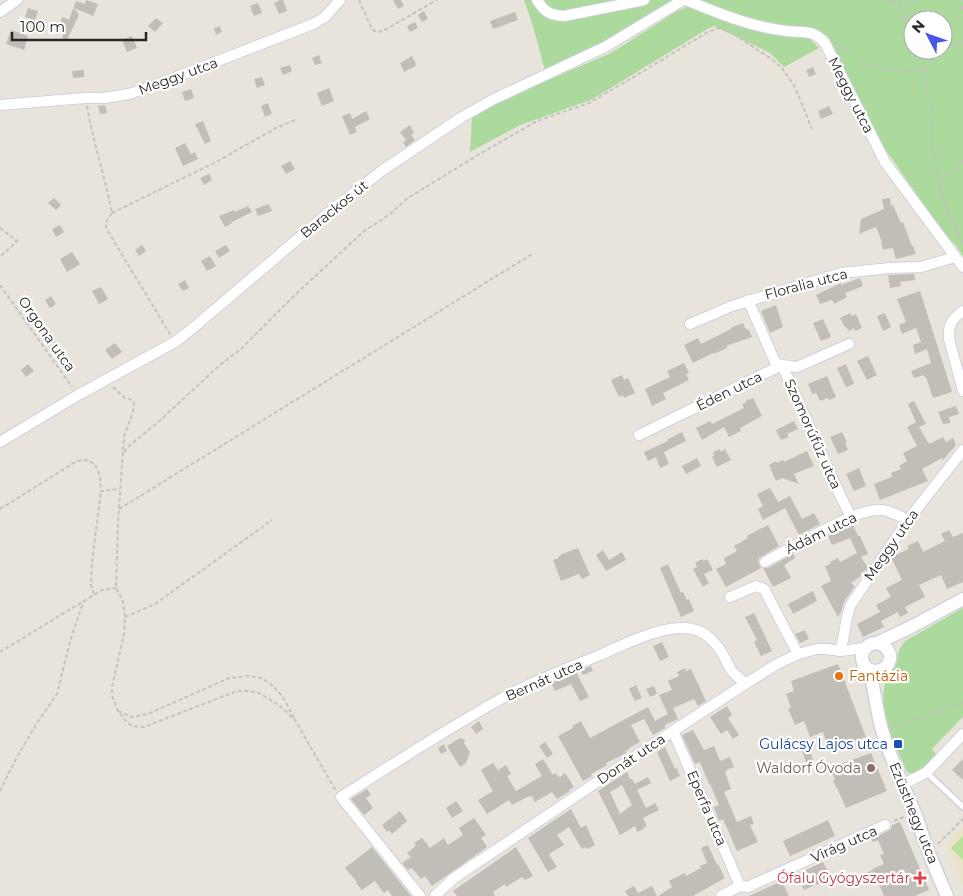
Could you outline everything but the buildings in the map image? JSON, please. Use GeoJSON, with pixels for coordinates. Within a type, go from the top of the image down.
{"type":"FeatureCollection","features":[{"type":"Feature","properties":{"kind":"street"},"geometry":{"type":"LineString","coordinates":[[0,12],[17,0]]}},
{"type":"Feature","properties":{"kind":"street","name":"Meggy utca"},"geometry":{"type":"LineString","coordinates":[[0,105],[104,98],[129,94],[313,24],[325,17],[340,0]]}},
{"type":"Feature","properties":{"kind":"street"},"geometry":{"type":"LineString","coordinates":[[537,0],[550,14],[564,16],[644,0]]}},
{"type":"Feature","properties":{"kind":"street","name":"Meggy utca"},"geometry":{"type":"LineString","coordinates":[[684,0],[760,26],[816,34],[825,43],[885,162],[963,266]]}},
{"type":"Feature","properties":{"kind":"street","name":"Barackos út"},"geometry":{"type":"LineString","coordinates":[[0,442],[78,395],[175,342],[334,208],[391,164],[462,117],[492,100],[605,47],[684,0]]}},
{"type":"Feature","properties":{"kind":"street","name":"Floralia utca"},"geometry":{"type":"LineString","coordinates":[[690,324],[715,312],[748,300],[841,273],[920,267],[956,257]]}},
{"type":"Feature","properties":{"kind":"street","name":"Szomorúfűz utca"},"geometry":{"type":"LineString","coordinates":[[748,300],[776,364],[782,365],[851,517]]}},
{"type":"Feature","properties":{"kind":"street"},"geometry":{"type":"LineString","coordinates":[[963,311],[951,322],[948,331],[963,391]]}},
{"type":"Feature","properties":{"kind":"street","name":"Éden utca"},"geometry":{"type":"LineString","coordinates":[[639,435],[782,365],[797,367],[849,344]]}},
{"type":"Feature","properties":{"kind":"street","name":"Meggy utca"},"geometry":{"type":"LineString","coordinates":[[840,651],[850,606],[908,520],[963,450]]}},
{"type":"Feature","properties":{"kind":"street","name":"Ádám utca"},"geometry":{"type":"LineString","coordinates":[[765,562],[806,538],[864,513],[883,510],[908,520]]}},
{"type":"Feature","properties":{"kind":"street"},"geometry":{"type":"LineString","coordinates":[[730,597],[756,586],[764,588],[798,654]]}},
{"type":"Feature","properties":{"kind":"street"},"geometry":{"type":"LineString","coordinates":[[911,627],[898,642],[890,655],[888,664],[882,670],[872,671],[863,664],[862,652],[871,646],[963,599]]}},
{"type":"Feature","properties":{"kind":"street","name":"Bernát utca"},"geometry":{"type":"LineString","coordinates":[[340,797],[415,749],[500,699],[578,664],[660,631],[676,628],[701,632],[717,646],[732,671],[745,684]]}},
{"type":"Feature","properties":{"kind":"street"},"geometry":{"type":"LineString","coordinates":[[871,646],[885,647],[890,655]]}},
{"type":"Feature","properties":{"kind":"street","name":"Donát utca"},"geometry":{"type":"LineString","coordinates":[[435,896],[454,878],[673,731],[778,664],[798,654],[817,649],[840,651],[871,646]]}},
{"type":"Feature","properties":{"kind":"street","name":"Donát utca"},"geometry":{"type":"LineString","coordinates":[[840,651],[863,664]]}},
{"type":"Feature","properties":{"kind":"street","name":"Ezüsthegy utca"},"geometry":{"type":"LineString","coordinates":[[863,664],[871,680],[882,731],[947,896]]}},
{"type":"Feature","properties":{"kind":"street","name":"Ezüsthegy utca"},"geometry":{"type":"LineString","coordinates":[[875,701],[882,670]]}},
{"type":"Feature","properties":{"kind":"street","name":"Eperfa utca"},"geometry":{"type":"LineString","coordinates":[[673,731],[740,886]]}},
{"type":"Feature","properties":{"kind":"street"},"geometry":{"type":"LineString","coordinates":[[902,785],[927,772],[963,734]]}},
{"type":"Feature","properties":{"kind":"street"},"geometry":{"type":"LineString","coordinates":[[340,797],[420,896]]}},
{"type":"Feature","properties":{"kind":"street","name":"Virág utca"},"geometry":{"type":"LineString","coordinates":[[721,896],[740,886],[754,884],[885,825]]}},
{"type":"Feature","properties":{"kind":"lane"},"geometry":{"type":"LineString","coordinates":[[927,772],[963,807]]}},
{"type":"Feature","properties":{"kind":"path"},"geometry":{"type":"LineString","coordinates":[[359,0],[372,29],[377,32],[383,31],[437,0]]}},
{"type":"Feature","properties":{"kind":"path"},"geometry":{"type":"LineString","coordinates":[[885,0],[901,4],[918,0]]}},
{"type":"Feature","properties":{"kind":"path"},"geometry":{"type":"LineString","coordinates":[[960,0],[963,10]]}},
{"type":"Feature","properties":{"kind":"path"},"geometry":{"type":"LineString","coordinates":[[901,4],[903,17]]}},
{"type":"Feature","properties":{"kind":"path"},"geometry":{"type":"LineString","coordinates":[[124,452],[220,365],[242,348],[299,290],[363,232],[390,214],[408,198],[536,121],[589,103],[706,32],[718,28],[729,31],[782,68],[795,87],[812,128]]}},
{"type":"Feature","properties":{"kind":"path"},"geometry":{"type":"LineString","coordinates":[[825,43],[835,43],[859,60],[876,67],[909,71],[925,69],[934,60]]}},
{"type":"Feature","properties":{"kind":"path"},"geometry":{"type":"LineString","coordinates":[[925,69],[926,86],[932,104],[933,115],[931,142],[942,194],[963,244]]}},
{"type":"Feature","properties":{"kind":"path"},"geometry":{"type":"LineString","coordinates":[[85,98],[90,126],[107,187],[112,213]]}},
{"type":"Feature","properties":{"kind":"path"},"geometry":{"type":"LineString","coordinates":[[175,342],[108,232],[107,220],[112,213],[218,161],[276,128],[297,119]]}},
{"type":"Feature","properties":{"kind":"path"},"geometry":{"type":"LineString","coordinates":[[940,182],[963,160]]}},
{"type":"Feature","properties":{"kind":"path"},"geometry":{"type":"LineString","coordinates":[[0,228],[17,241],[0,257]]}},
{"type":"Feature","properties":{"kind":"path"},"geometry":{"type":"LineString","coordinates":[[119,509],[534,252]]}},
{"type":"Feature","properties":{"kind":"path","name":"Orgona utca"},"geometry":{"type":"LineString","coordinates":[[0,285],[78,395]]}},
{"type":"Feature","properties":{"kind":"path"},"geometry":{"type":"LineString","coordinates":[[114,388],[134,403],[134,409],[124,437],[120,489],[116,588],[123,601],[126,617],[112,687],[112,696],[118,711],[132,726],[144,726],[237,691],[248,691],[259,693],[270,699],[295,720]]}},
{"type":"Feature","properties":{"kind":"path"},"geometry":{"type":"LineString","coordinates":[[0,509],[77,461],[86,460],[95,464],[100,476],[101,491],[92,562],[91,585],[94,594]]}},
{"type":"Feature","properties":{"kind":"path"},"geometry":{"type":"LineString","coordinates":[[101,491],[120,489]]}},
{"type":"Feature","properties":{"kind":"path"},"geometry":{"type":"LineString","coordinates":[[126,617],[155,604],[272,520]]}},
{"type":"Feature","properties":{"kind":"path"},"geometry":{"type":"LineString","coordinates":[[0,652],[94,594],[102,590],[116,588]]}},
{"type":"Feature","properties":{"kind":"path"},"geometry":{"type":"LineString","coordinates":[[0,791],[37,723],[58,694],[71,638],[84,600]]}},
{"type":"Feature","properties":{"kind":"path"},"geometry":{"type":"LineString","coordinates":[[118,711],[132,717],[148,714],[229,678],[249,676],[262,678],[283,697],[340,797]]}},
{"type":"Feature","properties":{"kind":"path"},"geometry":{"type":"LineString","coordinates":[[882,731],[963,703]]}},
{"type":"Feature","properties":{"kind":"path"},"geometry":{"type":"LineString","coordinates":[[885,825],[914,812]]}},
{"type":"Feature","properties":{"kind":"path"},"geometry":{"type":"LineString","coordinates":[[928,850],[936,846],[963,819]]}},
{"type":"Feature","properties":{"kind":"shaded area"},"geometry":{"type":"Polygon","coordinates":[[[963,826],[963,884],[945,845],[963,826]]]}},
{"type":"Feature","properties":{"kind":"green space"},"geometry":{"type":"Polygon","coordinates":[[[524,0],[963,0],[963,256],[955,244],[945,235],[878,139],[828,36],[776,33],[809,38],[819,48],[784,67],[770,53],[714,26],[591,100],[520,125],[470,152],[472,116],[611,53],[677,11],[687,7],[668,3],[600,46],[545,71],[524,0]]]}},
{"type":"Feature","properties":{"kind":"green space"},"geometry":{"type":"Polygon","coordinates":[[[963,608],[963,717],[932,749],[936,754],[918,772],[913,774],[907,772],[889,729],[883,695],[885,683],[905,641],[963,608]]]}},
{"type":"Feature","properties":{"kind":"green space"},"geometry":{"type":"Polygon","coordinates":[[[963,836],[963,860],[951,848],[963,836]]]}},
{"type":"Feature","properties":{"kind":"place","name":"Fantázia"},"geometry":{"type":"Point","coordinates":[839,676]}},
{"type":"Feature","properties":{"kind":"place","name":"Gulácsy Lajos utca"},"geometry":{"type":"Point","coordinates":[898,744]}},
{"type":"Feature","properties":{"kind":"place","name":"Waldorf Óvoda"},"geometry":{"type":"Point","coordinates":[871,768]}},
{"type":"Feature","properties":{"kind":"place","name":"Ófalu Gyógyszertár"},"geometry":{"type":"Point","coordinates":[920,878]}}]}
